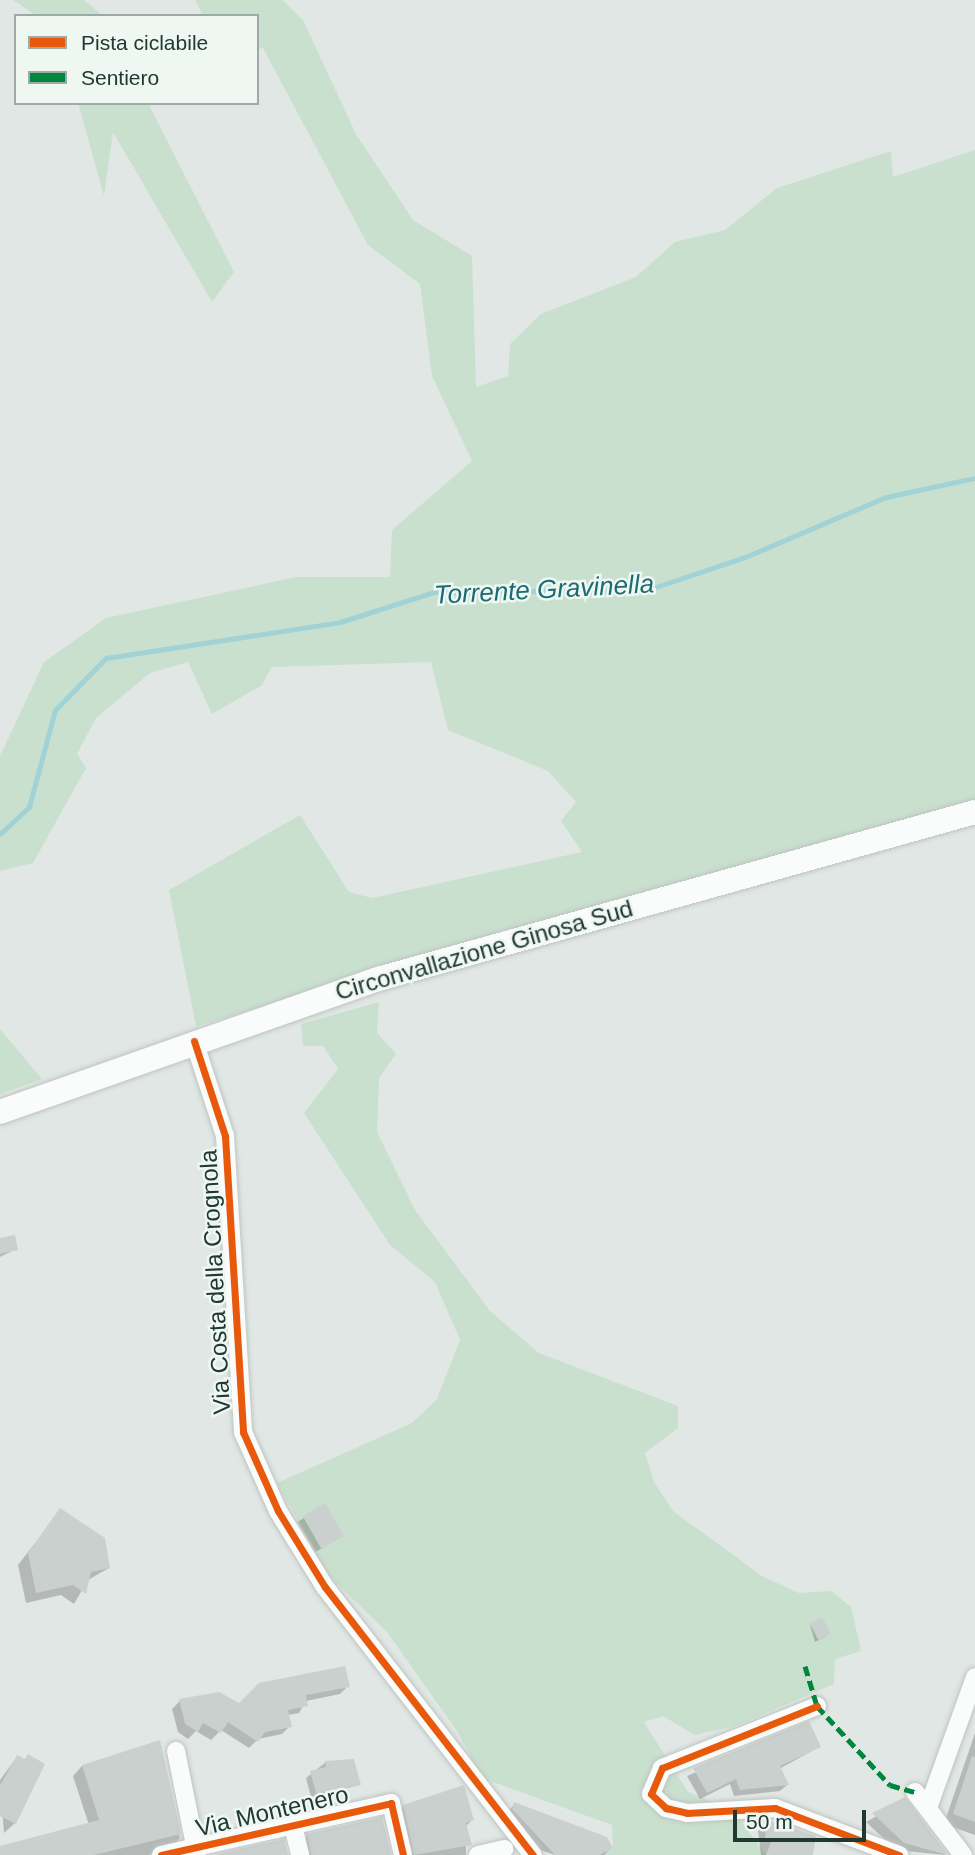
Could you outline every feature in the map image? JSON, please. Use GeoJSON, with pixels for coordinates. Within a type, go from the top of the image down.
{"type":"FeatureCollection","features":[{"type":"Feature","properties":{"kind":"main road","name":"Circonvallazione Ginosa Sud"},"geometry":{"type":"LineString","coordinates":[[0,1112],[194,1041],[378,979],[975,812]]}},
{"type":"Feature","properties":{"kind":"street","name":"Via Costa della Crognola"},"geometry":{"type":"LineString","coordinates":[[194,1041],[225,1136],[243,1433],[278,1511],[325,1587],[533,1855]]}},
{"type":"Feature","properties":{"kind":"street"},"geometry":{"type":"LineString","coordinates":[[929,1805],[975,1677]]}},
{"type":"Feature","properties":{"kind":"street"},"geometry":{"type":"LineString","coordinates":[[817,1706],[662,1768],[651,1794],[666,1808],[687,1813],[775,1808],[899,1855]]}},
{"type":"Feature","properties":{"kind":"street"},"geometry":{"type":"LineString","coordinates":[[176,1751],[196,1852]]}},
{"type":"Feature","properties":{"kind":"street"},"geometry":{"type":"LineString","coordinates":[[915,1792],[929,1805],[963,1855]]}},
{"type":"Feature","properties":{"kind":"street","name":"Via Montenero"},"geometry":{"type":"LineString","coordinates":[[161,1855],[196,1852],[391,1803],[403,1855]]}},
{"type":"Feature","properties":{"kind":"street"},"geometry":{"type":"LineString","coordinates":[[293,1826],[300,1855]]}},
{"type":"Feature","properties":{"kind":"green space"},"geometry":{"type":"Polygon","coordinates":[[[13,0],[84,0],[101,14],[34,14],[13,0]]]}},
{"type":"Feature","properties":{"kind":"green space"},"geometry":{"type":"Polygon","coordinates":[[[195,0],[282,0],[303,20],[356,134],[413,220],[472,256],[476,387],[508,376],[510,344],[541,314],[636,277],[675,242],[725,230],[777,188],[891,151],[893,177],[975,150],[975,804],[196,1026],[169,890],[300,815],[349,892],[372,898],[582,852],[561,821],[576,802],[548,771],[448,730],[431,662],[272,667],[261,686],[212,714],[188,662],[150,673],[96,718],[77,754],[86,768],[33,863],[0,871],[0,756],[44,662],[106,618],[296,577],[390,577],[392,530],[472,461],[432,376],[420,284],[368,245],[263,48],[259,49],[259,14],[202,14],[195,0]]]}},
{"type":"Feature","properties":{"kind":"green space"},"geometry":{"type":"Polygon","coordinates":[[[79,105],[149,105],[234,272],[212,302],[113,132],[104,196],[79,105]]]}},
{"type":"Feature","properties":{"kind":"green space"},"geometry":{"type":"Polygon","coordinates":[[[379,1002],[377,1033],[396,1054],[379,1078],[377,1132],[415,1210],[490,1311],[539,1353],[678,1406],[678,1428],[645,1453],[654,1482],[673,1511],[762,1576],[799,1593],[831,1591],[851,1607],[861,1651],[835,1659],[834,1684],[735,1726],[695,1735],[663,1716],[644,1722],[688,1792],[733,1810],[766,1855],[599,1855],[613,1848],[612,1825],[482,1778],[457,1731],[387,1632],[330,1577],[277,1483],[412,1423],[437,1399],[460,1340],[435,1282],[390,1245],[304,1113],[338,1069],[323,1046],[303,1046],[301,1024],[379,1002]]]}},
{"type":"Feature","properties":{"kind":"green space"},"geometry":{"type":"Polygon","coordinates":[[[0,1029],[42,1079],[0,1094],[0,1029]]]}},
{"type":"Feature","properties":{"kind":"building"},"geometry":{"type":"Polygon","coordinates":[[[15,1235],[18,1250],[0,1254],[0,1238],[15,1235]]]}},
{"type":"Feature","properties":{"kind":"building"},"geometry":{"type":"Polygon","coordinates":[[[325,1503],[344,1536],[321,1549],[302,1516],[325,1503]]]}},
{"type":"Feature","properties":{"kind":"building"},"geometry":{"type":"Polygon","coordinates":[[[60,1508],[105,1538],[110,1568],[91,1572],[86,1594],[73,1585],[36,1593],[28,1553],[60,1508]]]}},
{"type":"Feature","properties":{"kind":"building"},"geometry":{"type":"Polygon","coordinates":[[[822,1617],[831,1634],[819,1640],[810,1624],[822,1617]]]}},
{"type":"Feature","properties":{"kind":"building"},"geometry":{"type":"Polygon","coordinates":[[[345,1666],[350,1687],[306,1695],[308,1706],[288,1710],[292,1727],[265,1732],[258,1742],[228,1722],[221,1733],[203,1723],[198,1732],[185,1724],[179,1699],[219,1692],[239,1703],[259,1683],[345,1666]]]}},
{"type":"Feature","properties":{"kind":"building"},"geometry":{"type":"Polygon","coordinates":[[[809,1721],[821,1747],[780,1766],[789,1785],[740,1790],[736,1779],[707,1793],[693,1768],[809,1721]]]}},
{"type":"Feature","properties":{"kind":"building"},"geometry":{"type":"Polygon","coordinates":[[[160,1740],[181,1834],[94,1855],[0,1855],[0,1846],[99,1820],[82,1765],[160,1740]]]}},
{"type":"Feature","properties":{"kind":"building"},"geometry":{"type":"Polygon","coordinates":[[[28,1754],[45,1764],[16,1824],[0,1816],[0,1786],[17,1755],[25,1759],[28,1754]]]}},
{"type":"Feature","properties":{"kind":"building"},"geometry":{"type":"Polygon","coordinates":[[[972,1756],[975,1757],[975,1822],[953,1814],[972,1756]]]}},
{"type":"Feature","properties":{"kind":"building"},"geometry":{"type":"Polygon","coordinates":[[[354,1759],[361,1785],[316,1793],[310,1771],[326,1767],[325,1761],[354,1759]]]}},
{"type":"Feature","properties":{"kind":"building"},"geometry":{"type":"Polygon","coordinates":[[[464,1785],[474,1820],[466,1823],[472,1845],[414,1855],[403,1805],[464,1785]]]}},
{"type":"Feature","properties":{"kind":"building"},"geometry":{"type":"Polygon","coordinates":[[[905,1797],[948,1855],[904,1843],[872,1813],[905,1797]]]}},
{"type":"Feature","properties":{"kind":"building"},"geometry":{"type":"Polygon","coordinates":[[[514,1802],[607,1837],[613,1848],[600,1855],[555,1855],[512,1809],[514,1802]]]}},
{"type":"Feature","properties":{"kind":"building"},"geometry":{"type":"Polygon","coordinates":[[[382,1817],[391,1855],[311,1855],[307,1834],[382,1817]]]}},
{"type":"Feature","properties":{"kind":"building"},"geometry":{"type":"Polygon","coordinates":[[[767,1820],[816,1836],[813,1855],[766,1855],[772,1840],[765,1838],[767,1820]]]}},
{"type":"Feature","properties":{"kind":"building"},"geometry":{"type":"Polygon","coordinates":[[[284,1839],[288,1855],[213,1855],[284,1839]]]}},
{"type":"Feature","properties":{"kind":"waterway","name":"Torrente Gravinella"},"geometry":{"type":"LineString","coordinates":[[0,834],[29,807],[55,710],[106,658],[340,622],[434,592],[647,590],[745,557],[886,497],[975,478]]}},
{"type":"Feature","properties":{"kind":"marked path"},"geometry":{"type":"LineString","coordinates":[[805,1666],[817,1706],[890,1785],[915,1792]]}},
{"type":"Feature","properties":{"kind":"cycle path"},"geometry":{"type":"LineString","coordinates":[[194,1041],[225,1136],[243,1432],[278,1511],[325,1587],[533,1855]]}},
{"type":"Feature","properties":{"kind":"cycle path"},"geometry":{"type":"LineString","coordinates":[[817,1706],[662,1768],[651,1794],[666,1808],[687,1813],[775,1808],[899,1855]]}},
{"type":"Feature","properties":{"kind":"cycle path"},"geometry":{"type":"LineString","coordinates":[[161,1855],[391,1803],[403,1855]]}}]}
